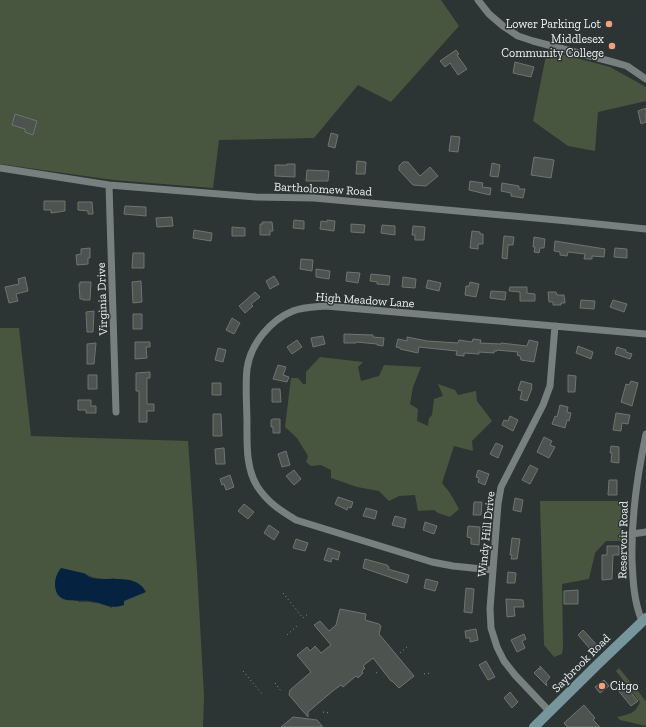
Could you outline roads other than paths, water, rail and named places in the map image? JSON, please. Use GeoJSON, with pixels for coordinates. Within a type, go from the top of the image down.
{"type":"FeatureCollection","features":[{"type":"Feature","properties":{"kind":"main road","name":"Saybrook Road"},"geometry":{"type":"LineString","coordinates":[[534,727],[644,620]]}},
{"type":"Feature","properties":{"kind":"street"},"geometry":{"type":"LineString","coordinates":[[478,0],[489,14],[518,36],[627,66],[646,79]]}},
{"type":"Feature","properties":{"kind":"street","name":"Bartholomew Road"},"geometry":{"type":"LineString","coordinates":[[0,168],[109,185],[250,197],[314,198],[646,229]]}},
{"type":"Feature","properties":{"kind":"street","name":"Virginia Drive"},"geometry":{"type":"LineString","coordinates":[[109,185],[116,412]]}},
{"type":"Feature","properties":{"kind":"street","name":"High Meadow Lane"},"geometry":{"type":"LineString","coordinates":[[492,570],[432,562],[296,520],[268,501],[257,486],[250,470],[248,452],[246,383],[247,367],[252,350],[263,334],[276,321],[292,312],[309,307],[326,306],[646,334]]}},
{"type":"Feature","properties":{"kind":"street","name":"Windy Hill Drive"},"geometry":{"type":"LineString","coordinates":[[550,712],[515,675],[504,661],[497,647],[492,628],[490,609],[498,504],[502,487],[543,406],[550,386],[555,326]]}},
{"type":"Feature","properties":{"kind":"street","name":"Reservoir Road"},"geometry":{"type":"LineString","coordinates":[[644,620],[637,609],[635,596],[632,572],[632,534],[635,494],[646,434]]}},
{"type":"Feature","properties":{"kind":"street"},"geometry":{"type":"LineString","coordinates":[[632,534],[646,532]]}},
{"type":"Feature","properties":{"kind":"water"},"geometry":{"type":"Polygon","coordinates":[[[61,568],[83,573],[91,578],[129,580],[136,582],[146,592],[124,601],[124,605],[115,607],[91,601],[74,601],[63,599],[56,592],[55,585],[56,576],[61,568]]]}},
{"type":"Feature","properties":{"kind":"place","name":"Lower Parking Lot"},"geometry":{"type":"Point","coordinates":[609,24]}},
{"type":"Feature","properties":{"kind":"place","name":"Middlesex Community College"},"geometry":{"type":"Point","coordinates":[612,46]}},
{"type":"Feature","properties":{"kind":"place","name":"Citgo"},"geometry":{"type":"Point","coordinates":[602,686]}}]}
